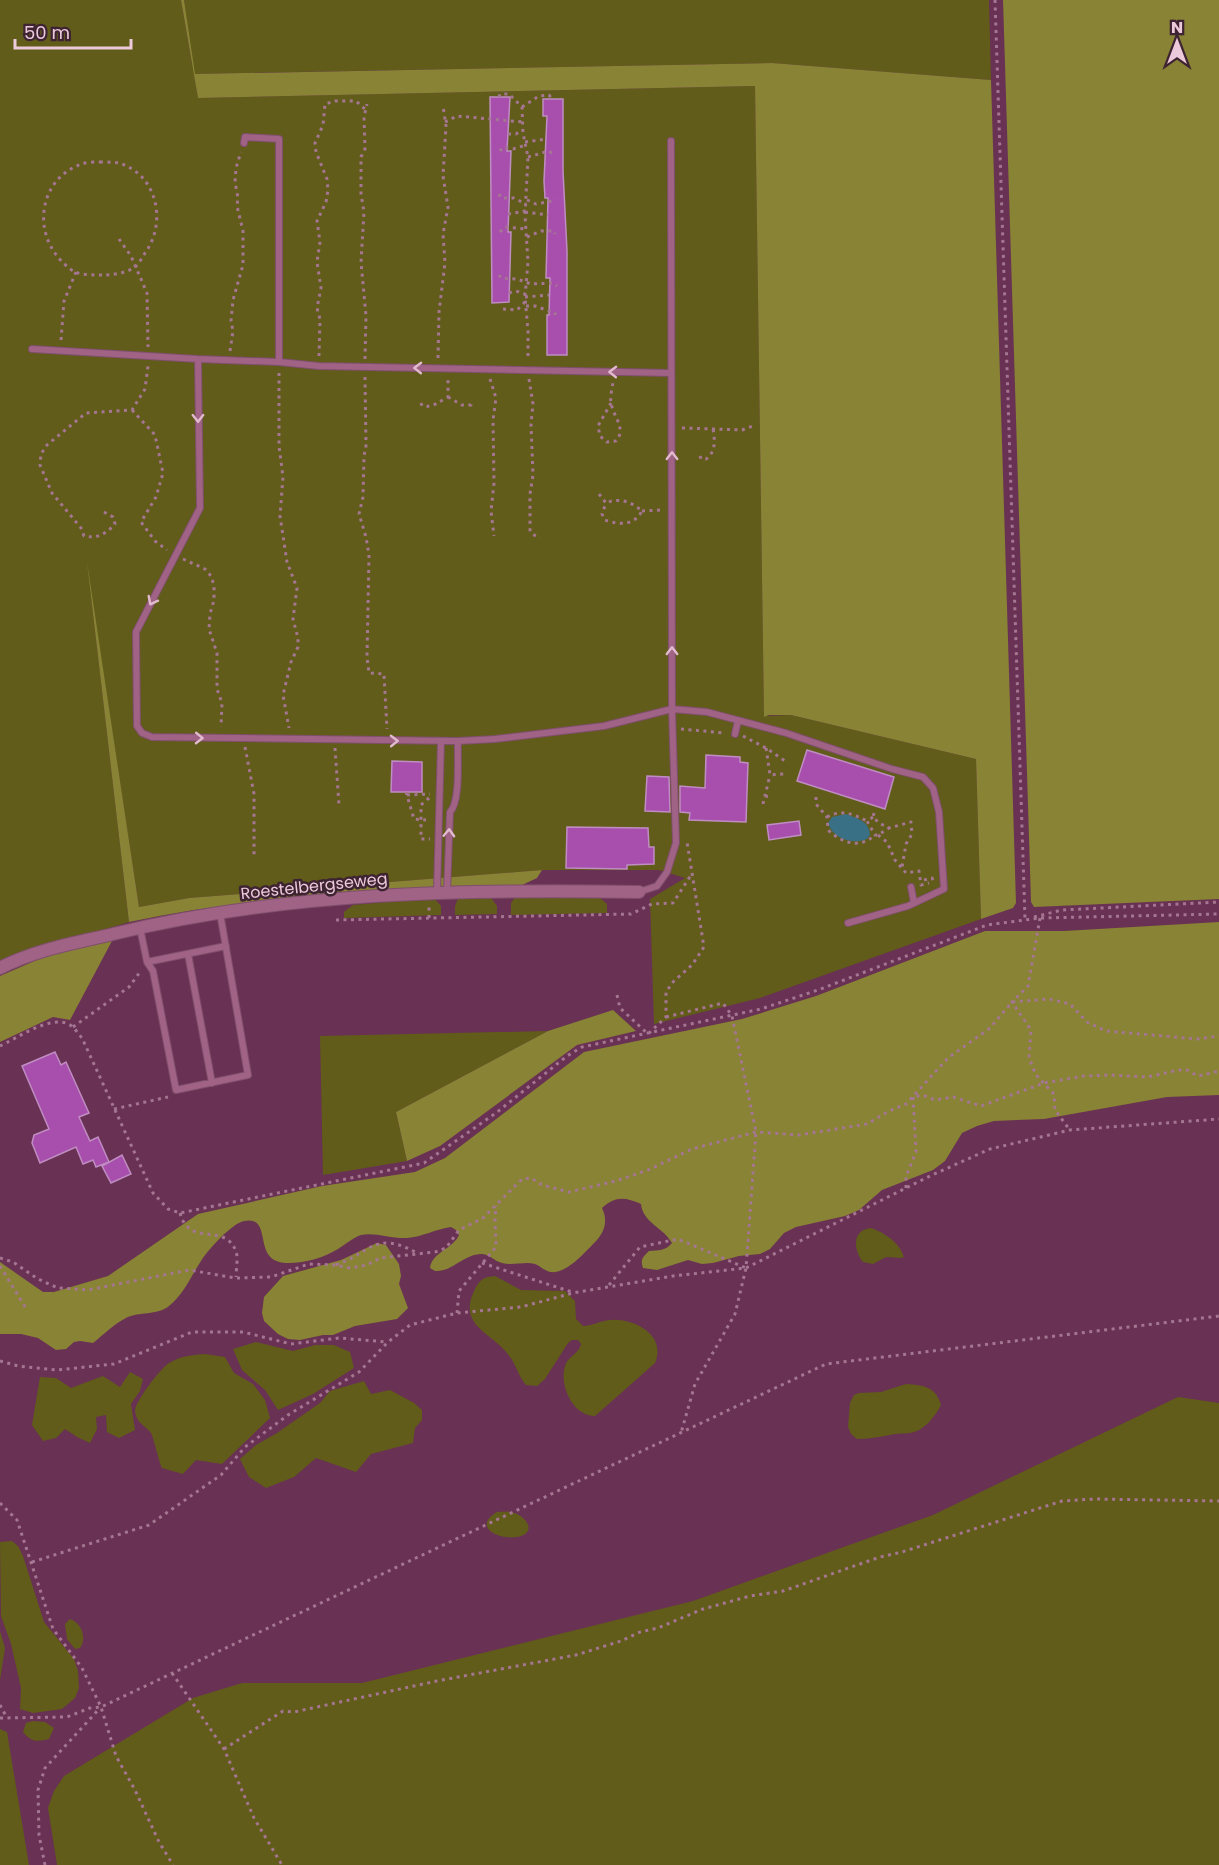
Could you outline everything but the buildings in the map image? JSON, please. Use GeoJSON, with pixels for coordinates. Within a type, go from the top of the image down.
{"type":"FeatureCollection","features":[{"type":"Feature","properties":{"kind":"street","name":"Roestelbergseweg"},"geometry":{"type":"LineString","coordinates":[[0,968],[61,947],[140,927],[220,913],[306,903],[442,892],[506,890],[639,892]]}},
{"type":"Feature","properties":{"kind":"lane"},"geometry":{"type":"LineString","coordinates":[[244,143],[245,137],[279,139],[279,362]]}},
{"type":"Feature","properties":{"kind":"lane"},"geometry":{"type":"LineString","coordinates":[[639,892],[657,886],[667,872],[676,843],[672,709],[670,141]]}},
{"type":"Feature","properties":{"kind":"lane"},"geometry":{"type":"LineString","coordinates":[[32,349],[319,366],[672,373]]}},
{"type":"Feature","properties":{"kind":"lane"},"geometry":{"type":"LineString","coordinates":[[198,359],[200,508],[136,632],[137,726],[142,733],[152,737],[458,741],[604,726],[672,709],[707,712],[786,733],[922,777],[933,788],[939,812],[944,889],[914,903],[848,923]]}},
{"type":"Feature","properties":{"kind":"lane"},"geometry":{"type":"LineString","coordinates":[[735,734],[738,721]]}},
{"type":"Feature","properties":{"kind":"lane"},"geometry":{"type":"LineString","coordinates":[[441,741],[442,892]]}},
{"type":"Feature","properties":{"kind":"lane"},"geometry":{"type":"LineString","coordinates":[[442,892],[450,812],[454,808],[456,797],[458,741]]}},
{"type":"Feature","properties":{"kind":"lane"},"geometry":{"type":"LineString","coordinates":[[911,887],[914,903]]}},
{"type":"Feature","properties":{"kind":"lane"},"geometry":{"type":"LineString","coordinates":[[140,927],[147,962],[153,971],[176,1090],[248,1075],[220,913]]}},
{"type":"Feature","properties":{"kind":"lane"},"geometry":{"type":"LineString","coordinates":[[147,962],[226,946]]}},
{"type":"Feature","properties":{"kind":"lane"},"geometry":{"type":"LineString","coordinates":[[188,954],[212,1083]]}},
{"type":"Feature","properties":{"kind":"path"},"geometry":{"type":"LineString","coordinates":[[995,0],[1025,919]]}},
{"type":"Feature","properties":{"kind":"path"},"geometry":{"type":"LineString","coordinates":[[499,97],[500,94],[509,94],[522,107],[528,157],[526,212],[528,262],[525,282],[528,369],[533,404],[530,530],[531,534],[540,538]]}},
{"type":"Feature","properties":{"kind":"path"},"geometry":{"type":"LineString","coordinates":[[522,107],[540,96],[549,95],[552,99]]}},
{"type":"Feature","properties":{"kind":"path"},"geometry":{"type":"LineString","coordinates":[[319,366],[320,319],[317,308],[321,288],[317,262],[320,242],[317,221],[326,202],[328,190],[327,179],[316,152],[315,143],[324,125],[325,104],[335,101],[357,101],[366,110]]}},
{"type":"Feature","properties":{"kind":"path"},"geometry":{"type":"LineString","coordinates":[[367,105],[365,149],[361,157],[361,194],[364,212],[361,262],[366,316],[367,427],[363,497],[359,514],[369,555],[367,657],[369,673],[384,674],[387,741]]}},
{"type":"Feature","properties":{"kind":"path"},"geometry":{"type":"LineString","coordinates":[[438,368],[439,312],[445,263],[443,234],[448,207],[443,176],[445,122],[442,106]]}},
{"type":"Feature","properties":{"kind":"path"},"geometry":{"type":"LineString","coordinates":[[445,122],[457,116],[523,122]]}},
{"type":"Feature","properties":{"kind":"path"},"geometry":{"type":"LineString","coordinates":[[508,134],[516,134],[523,130]]}},
{"type":"Feature","properties":{"kind":"path"},"geometry":{"type":"LineString","coordinates":[[500,151],[502,147],[513,149],[547,139]]}},
{"type":"Feature","properties":{"kind":"path"},"geometry":{"type":"LineString","coordinates":[[230,359],[233,300],[243,265],[243,231],[237,206],[236,168],[244,143]]}},
{"type":"Feature","properties":{"kind":"path"},"geometry":{"type":"LineString","coordinates":[[528,157],[545,152],[553,154]]}},
{"type":"Feature","properties":{"kind":"path"},"geometry":{"type":"LineString","coordinates":[[83,163],[117,163],[128,167],[140,176],[149,188],[158,214],[156,228],[151,244],[135,267],[117,274],[76,272],[62,262],[49,246],[43,231],[46,199],[66,172],[83,163]]}},
{"type":"Feature","properties":{"kind":"path"},"geometry":{"type":"LineString","coordinates":[[499,194],[501,198],[514,198],[536,204],[553,201],[554,198]]}},
{"type":"Feature","properties":{"kind":"path"},"geometry":{"type":"LineString","coordinates":[[508,214],[526,212],[548,215]]}},
{"type":"Feature","properties":{"kind":"path"},"geometry":{"type":"LineString","coordinates":[[500,232],[505,227],[526,229]]}},
{"type":"Feature","properties":{"kind":"path"},"geometry":{"type":"LineString","coordinates":[[527,237],[548,230],[554,231],[555,234]]}},
{"type":"Feature","properties":{"kind":"path"},"geometry":{"type":"LineString","coordinates":[[119,238],[131,256],[147,293],[148,356],[145,389],[132,411]]}},
{"type":"Feature","properties":{"kind":"path"},"geometry":{"type":"LineString","coordinates":[[61,351],[64,301],[76,272]]}},
{"type":"Feature","properties":{"kind":"path"},"geometry":{"type":"LineString","coordinates":[[499,275],[504,279],[514,278],[531,284],[553,283],[557,286]]}},
{"type":"Feature","properties":{"kind":"path"},"geometry":{"type":"LineString","coordinates":[[509,293],[516,291],[526,297],[549,295]]}},
{"type":"Feature","properties":{"kind":"path"},"geometry":{"type":"LineString","coordinates":[[503,309],[517,309],[526,297]]}},
{"type":"Feature","properties":{"kind":"path"},"geometry":{"type":"LineString","coordinates":[[526,306],[535,306],[555,313],[555,315]]}},
{"type":"Feature","properties":{"kind":"path"},"geometry":{"type":"LineString","coordinates":[[279,362],[279,446],[283,477],[280,516],[287,562],[297,588],[293,619],[298,647],[291,662],[283,695],[291,740]]}},
{"type":"Feature","properties":{"kind":"path"},"geometry":{"type":"LineString","coordinates":[[448,368],[448,397]]}},
{"type":"Feature","properties":{"kind":"path"},"geometry":{"type":"LineString","coordinates":[[486,369],[496,398],[493,420],[494,483],[491,524],[494,536]]}},
{"type":"Feature","properties":{"kind":"path"},"geometry":{"type":"LineString","coordinates":[[611,403],[620,426],[620,434],[616,441],[607,442],[600,436],[598,426],[611,403],[614,372]]}},
{"type":"Feature","properties":{"kind":"path"},"geometry":{"type":"LineString","coordinates":[[421,403],[426,407],[433,406],[448,397]]}},
{"type":"Feature","properties":{"kind":"path"},"geometry":{"type":"LineString","coordinates":[[448,397],[462,405],[471,404]]}},
{"type":"Feature","properties":{"kind":"path"},"geometry":{"type":"LineString","coordinates":[[104,512],[113,517],[115,524],[99,537],[84,536],[81,528],[52,493],[40,465],[40,454],[47,445],[86,413],[132,411],[155,435],[164,473],[156,497],[141,522],[154,542],[175,556],[205,569],[214,585],[209,629],[217,653],[217,689],[222,703],[220,738]]}},
{"type":"Feature","properties":{"kind":"path"},"geometry":{"type":"LineString","coordinates":[[672,428],[742,430],[753,426]]}},
{"type":"Feature","properties":{"kind":"path"},"geometry":{"type":"LineString","coordinates":[[700,456],[701,459],[706,459],[713,452],[713,429]]}},
{"type":"Feature","properties":{"kind":"path"},"geometry":{"type":"LineString","coordinates":[[599,494],[606,503]]}},
{"type":"Feature","properties":{"kind":"path"},"geometry":{"type":"LineString","coordinates":[[606,503],[619,500],[629,503],[642,512],[672,509]]}},
{"type":"Feature","properties":{"kind":"path"},"geometry":{"type":"LineString","coordinates":[[606,503],[602,513],[605,520],[613,523],[625,524],[634,521],[642,512]]}},
{"type":"Feature","properties":{"kind":"path"},"geometry":{"type":"LineString","coordinates":[[245,739],[254,794],[254,855]]}},
{"type":"Feature","properties":{"kind":"path"},"geometry":{"type":"LineString","coordinates":[[335,740],[339,805]]}},
{"type":"Feature","properties":{"kind":"path"},"geometry":{"type":"LineString","coordinates":[[763,804],[770,775],[766,747]]}},
{"type":"Feature","properties":{"kind":"path"},"geometry":{"type":"LineString","coordinates":[[770,775],[785,774]]}},
{"type":"Feature","properties":{"kind":"path"},"geometry":{"type":"LineString","coordinates":[[426,820],[414,819],[407,793],[431,794]]}},
{"type":"Feature","properties":{"kind":"path"},"geometry":{"type":"LineString","coordinates":[[765,796],[771,798]]}},
{"type":"Feature","properties":{"kind":"path"},"geometry":{"type":"LineString","coordinates":[[816,797],[816,804],[827,817],[828,830],[838,839],[846,842],[857,844],[868,841],[889,828],[911,822],[912,834],[906,844],[902,867]]}},
{"type":"Feature","properties":{"kind":"path"},"geometry":{"type":"LineString","coordinates":[[827,817],[843,812],[854,814],[867,821],[876,835],[886,842],[895,860],[906,873],[919,871],[927,880]]}},
{"type":"Feature","properties":{"kind":"path"},"geometry":{"type":"LineString","coordinates":[[867,821],[873,815],[879,823],[889,828]]}},
{"type":"Feature","properties":{"kind":"path"},"geometry":{"type":"LineString","coordinates":[[666,1017],[666,992],[673,982],[692,965],[704,947],[691,875],[688,842]]}},
{"type":"Feature","properties":{"kind":"path"},"geometry":{"type":"LineString","coordinates":[[336,920],[632,914],[652,904],[673,903],[691,875]]}},
{"type":"Feature","properties":{"kind":"path"},"geometry":{"type":"LineString","coordinates":[[0,1046],[51,1022],[68,1023],[73,1027],[82,1038],[153,1193],[168,1209],[180,1214],[424,1163],[487,1119],[567,1056],[582,1047],[761,1009],[818,990],[987,925],[1062,910],[1219,902]]}},
{"type":"Feature","properties":{"kind":"path"},"geometry":{"type":"LineString","coordinates":[[1025,919],[1219,914]]}},
{"type":"Feature","properties":{"kind":"path"},"geometry":{"type":"LineString","coordinates":[[0,1258],[13,1262],[38,1279],[58,1287],[88,1290],[189,1270],[236,1278],[271,1277],[309,1264],[350,1268],[367,1265],[380,1258],[435,1252],[446,1248],[459,1230],[483,1218],[522,1179],[531,1178],[542,1185],[569,1192],[616,1181],[648,1170],[692,1149],[756,1132],[799,1135],[867,1124],[906,1104],[948,1058],[990,1028],[1028,986],[1040,918]]}},
{"type":"Feature","properties":{"kind":"path"},"geometry":{"type":"LineString","coordinates":[[73,1027],[129,987],[147,962]]}},
{"type":"Feature","properties":{"kind":"path"},"geometry":{"type":"LineString","coordinates":[[617,995],[620,1008],[648,1034]]}},
{"type":"Feature","properties":{"kind":"path"},"geometry":{"type":"LineString","coordinates":[[1012,1002],[1049,999],[1070,1004],[1087,1022],[1106,1031],[1197,1039],[1219,1036]]}},
{"type":"Feature","properties":{"kind":"path"},"geometry":{"type":"LineString","coordinates":[[1012,1002],[1031,1030],[1029,1058],[1036,1075],[1054,1094],[1056,1110],[1070,1130]]}},
{"type":"Feature","properties":{"kind":"path"},"geometry":{"type":"LineString","coordinates":[[648,1034],[666,1017],[723,1003],[732,1016],[756,1132],[746,1268],[735,1314],[695,1384],[681,1433]]}},
{"type":"Feature","properties":{"kind":"path"},"geometry":{"type":"LineString","coordinates":[[913,1096],[925,1096],[935,1100],[953,1097],[981,1106],[1044,1083],[1084,1076],[1148,1077],[1178,1070],[1188,1070],[1198,1076],[1219,1071]]}},
{"type":"Feature","properties":{"kind":"path"},"geometry":{"type":"LineString","coordinates":[[114,1109],[172,1097],[176,1090]]}},
{"type":"Feature","properties":{"kind":"path"},"geometry":{"type":"LineString","coordinates":[[906,1188],[906,1176],[916,1152],[913,1096]]}},
{"type":"Feature","properties":{"kind":"path"},"geometry":{"type":"LineString","coordinates":[[32,1562],[149,1525],[221,1475],[245,1448],[288,1415],[359,1372],[388,1342],[410,1325],[457,1313],[521,1307],[573,1293],[608,1287],[673,1276],[746,1268],[990,1149],[1070,1130],[1219,1119]]}},
{"type":"Feature","properties":{"kind":"path"},"geometry":{"type":"LineString","coordinates":[[457,1313],[459,1291],[496,1247],[497,1204]]}},
{"type":"Feature","properties":{"kind":"path"},"geometry":{"type":"LineString","coordinates":[[180,1214],[184,1226],[191,1231],[223,1237],[231,1243],[237,1254],[236,1278]]}},
{"type":"Feature","properties":{"kind":"path"},"geometry":{"type":"LineString","coordinates":[[608,1287],[640,1247],[678,1239],[746,1268]]}},
{"type":"Feature","properties":{"kind":"path"},"geometry":{"type":"LineString","coordinates":[[335,1265],[347,1261],[375,1244],[388,1242],[404,1246],[418,1254]]}},
{"type":"Feature","properties":{"kind":"path"},"geometry":{"type":"LineString","coordinates":[[482,1263],[573,1293]]}},
{"type":"Feature","properties":{"kind":"path"},"geometry":{"type":"LineString","coordinates":[[0,1266],[27,1310]]}},
{"type":"Feature","properties":{"kind":"path"},"geometry":{"type":"LineString","coordinates":[[0,1718],[67,1717],[90,1708],[101,1707],[826,1364],[1219,1316]]}},
{"type":"Feature","properties":{"kind":"path"},"geometry":{"type":"LineString","coordinates":[[0,1361],[18,1366],[57,1370],[114,1364],[192,1332],[243,1332],[291,1344],[339,1338],[388,1342]]}},
{"type":"Feature","properties":{"kind":"path"},"geometry":{"type":"LineString","coordinates":[[224,1749],[283,1711],[294,1712],[436,1681],[576,1655],[621,1641],[640,1632],[658,1628],[703,1610],[750,1596],[783,1592],[880,1557],[1062,1501],[1095,1499],[1219,1501]]}},
{"type":"Feature","properties":{"kind":"path"},"geometry":{"type":"LineString","coordinates":[[0,1503],[17,1521],[53,1629],[82,1668],[101,1707],[116,1755],[159,1842],[173,1865]]}},
{"type":"Feature","properties":{"kind":"path"},"geometry":{"type":"LineString","coordinates":[[172,1673],[224,1749],[254,1818],[282,1865]]}},
{"type":"Feature","properties":{"kind":"path"},"geometry":{"type":"LineString","coordinates":[[0,1705],[6,1717]]}},
{"type":"Feature","properties":{"kind":"path"},"geometry":{"type":"LineString","coordinates":[[45,1865],[39,1835],[38,1790],[45,1768],[101,1707]]}},
{"type":"Feature","properties":{"kind":"shaded area"},"geometry":{"type":"Polygon","coordinates":[[[0,0],[181,0],[193,70],[184,0],[989,0],[991,80],[772,63],[194,74],[198,98],[755,86],[764,716],[791,715],[976,759],[981,919],[760,998],[654,1024],[650,899],[685,878],[659,870],[542,870],[189,898],[139,907],[90,587],[129,922],[0,963],[0,0]]]}},
{"type":"Feature","properties":{"kind":"shaded area"},"geometry":{"type":"Polygon","coordinates":[[[181,0],[184,0],[195,74],[772,63],[991,80],[1016,903],[1013,908],[981,919],[976,759],[791,715],[764,717],[755,86],[198,98],[181,0]]]}},
{"type":"Feature","properties":{"kind":"shaded area"},"geometry":{"type":"Polygon","coordinates":[[[1003,0],[1219,0],[1219,899],[1034,907],[1031,902],[1003,0]]]}},
{"type":"Feature","properties":{"kind":"shaded area"},"geometry":{"type":"Polygon","coordinates":[[[87,562],[139,907],[189,898],[542,870],[537,878],[522,885],[324,895],[275,900],[129,922],[87,562]]]}},
{"type":"Feature","properties":{"kind":"shaded area"},"geometry":{"type":"Polygon","coordinates":[[[459,896],[490,896],[497,906],[497,914],[455,915],[455,906],[459,896]]]}},
{"type":"Feature","properties":{"kind":"shaded area"},"geometry":{"type":"Polygon","coordinates":[[[516,896],[600,898],[607,904],[607,913],[511,915],[511,903],[516,896]]]}},
{"type":"Feature","properties":{"kind":"shaded area"},"geometry":{"type":"Polygon","coordinates":[[[434,898],[441,906],[441,915],[344,918],[344,912],[353,905],[434,898]]]}},
{"type":"Feature","properties":{"kind":"shaded area"},"geometry":{"type":"Polygon","coordinates":[[[1219,922],[1219,1095],[1167,1097],[1044,1119],[994,1121],[977,1126],[962,1133],[945,1161],[933,1170],[882,1190],[859,1210],[845,1216],[796,1227],[784,1233],[770,1249],[760,1254],[702,1264],[688,1260],[657,1270],[643,1268],[643,1258],[649,1251],[664,1249],[672,1243],[645,1216],[641,1204],[625,1199],[611,1201],[602,1208],[605,1221],[599,1237],[569,1266],[557,1272],[551,1272],[531,1263],[502,1263],[482,1254],[469,1257],[447,1269],[435,1271],[430,1268],[435,1258],[459,1235],[451,1227],[407,1238],[361,1235],[319,1258],[285,1263],[268,1255],[258,1225],[253,1221],[244,1221],[233,1227],[214,1244],[183,1290],[169,1306],[159,1311],[126,1318],[93,1343],[74,1342],[66,1349],[56,1350],[38,1338],[21,1334],[0,1334],[0,1262],[43,1292],[54,1292],[108,1276],[198,1214],[322,1186],[415,1172],[445,1158],[584,1052],[742,1019],[816,996],[985,931],[1064,931],[1219,922]]]}},
{"type":"Feature","properties":{"kind":"shaded area"},"geometry":{"type":"Polygon","coordinates":[[[113,939],[70,1020],[53,1017],[0,1042],[0,976],[62,949],[113,939]]]}},
{"type":"Feature","properties":{"kind":"shaded area"},"geometry":{"type":"Polygon","coordinates":[[[613,1010],[636,1031],[577,1045],[440,1146],[407,1161],[396,1112],[548,1031],[613,1010]]]}},
{"type":"Feature","properties":{"kind":"shaded area"},"geometry":{"type":"Polygon","coordinates":[[[548,1031],[396,1112],[407,1161],[323,1175],[320,1036],[548,1031]]]}},
{"type":"Feature","properties":{"kind":"shaded area"},"geometry":{"type":"Polygon","coordinates":[[[871,1228],[891,1239],[899,1247],[904,1257],[886,1257],[873,1264],[863,1262],[857,1251],[857,1236],[860,1232],[871,1228]]]}},
{"type":"Feature","properties":{"kind":"shaded area"},"geometry":{"type":"Polygon","coordinates":[[[377,1243],[386,1245],[399,1264],[401,1276],[399,1284],[408,1308],[397,1319],[355,1326],[333,1335],[300,1340],[288,1339],[278,1334],[264,1321],[262,1313],[264,1297],[283,1276],[341,1260],[377,1243]]]}},
{"type":"Feature","properties":{"kind":"shaded area"},"geometry":{"type":"Polygon","coordinates":[[[495,1276],[521,1290],[565,1291],[575,1301],[576,1319],[583,1326],[610,1320],[638,1325],[646,1330],[656,1344],[655,1363],[595,1416],[580,1411],[566,1391],[565,1366],[580,1347],[578,1340],[568,1343],[545,1379],[537,1386],[526,1385],[510,1357],[480,1328],[470,1313],[470,1303],[478,1284],[484,1278],[495,1276]]]}},
{"type":"Feature","properties":{"kind":"shaded area"},"geometry":{"type":"Polygon","coordinates":[[[256,1342],[293,1351],[315,1345],[334,1345],[350,1352],[354,1368],[313,1394],[278,1410],[265,1390],[242,1370],[233,1349],[256,1342]]]}},
{"type":"Feature","properties":{"kind":"shaded area"},"geometry":{"type":"Polygon","coordinates":[[[205,1354],[225,1357],[234,1373],[253,1384],[265,1400],[270,1418],[222,1464],[196,1460],[183,1474],[162,1468],[151,1433],[139,1421],[135,1411],[149,1385],[169,1363],[182,1357],[205,1354]]]}},
{"type":"Feature","properties":{"kind":"shaded area"},"geometry":{"type":"Polygon","coordinates":[[[130,1372],[143,1379],[140,1391],[131,1404],[135,1430],[119,1438],[107,1432],[106,1415],[96,1417],[97,1429],[90,1443],[65,1429],[56,1438],[43,1441],[32,1425],[40,1377],[56,1378],[71,1388],[103,1376],[120,1387],[130,1372]]]}},
{"type":"Feature","properties":{"kind":"shaded area"},"geometry":{"type":"Polygon","coordinates":[[[364,1381],[371,1394],[390,1390],[422,1410],[422,1420],[415,1428],[413,1443],[371,1454],[356,1472],[316,1458],[294,1477],[266,1488],[249,1477],[240,1459],[256,1445],[320,1403],[330,1391],[364,1381]]]}},
{"type":"Feature","properties":{"kind":"shaded area"},"geometry":{"type":"Polygon","coordinates":[[[906,1384],[928,1388],[939,1399],[941,1405],[928,1423],[919,1430],[909,1433],[857,1439],[851,1434],[848,1427],[850,1403],[854,1395],[881,1392],[906,1384]]]}},
{"type":"Feature","properties":{"kind":"shaded area"},"geometry":{"type":"Polygon","coordinates":[[[1178,1397],[1219,1403],[1219,1865],[57,1865],[48,1808],[54,1791],[64,1776],[193,1698],[242,1683],[362,1683],[693,1601],[933,1515],[1178,1397]]]}},
{"type":"Feature","properties":{"kind":"shaded area"},"geometry":{"type":"Polygon","coordinates":[[[497,1512],[516,1513],[527,1522],[528,1530],[521,1536],[514,1537],[492,1532],[487,1523],[497,1512]]]}},
{"type":"Feature","properties":{"kind":"shaded area"},"geometry":{"type":"Polygon","coordinates":[[[12,1541],[18,1546],[23,1556],[44,1622],[74,1659],[78,1671],[79,1688],[75,1698],[62,1709],[33,1713],[20,1709],[21,1688],[11,1644],[1,1616],[0,1542],[12,1541]]]}},
{"type":"Feature","properties":{"kind":"shaded area"},"geometry":{"type":"Polygon","coordinates":[[[70,1619],[78,1624],[82,1631],[83,1640],[80,1648],[75,1649],[67,1639],[65,1624],[70,1619]]]}},
{"type":"Feature","properties":{"kind":"shaded area"},"geometry":{"type":"Polygon","coordinates":[[[0,1631],[5,1648],[0,1680],[0,1631]]]}},
{"type":"Feature","properties":{"kind":"shaded area"},"geometry":{"type":"Polygon","coordinates":[[[45,1722],[54,1728],[49,1739],[34,1740],[23,1732],[26,1723],[45,1722]]]}},
{"type":"Feature","properties":{"kind":"shaded area"},"geometry":{"type":"Polygon","coordinates":[[[0,1729],[7,1732],[29,1865],[0,1865],[0,1729]]]}},
{"type":"Feature","properties":{"kind":"water"},"geometry":{"type":"Polygon","coordinates":[[[846,814],[868,826],[870,835],[867,839],[850,841],[834,833],[828,823],[832,817],[846,814]]]}}]}
